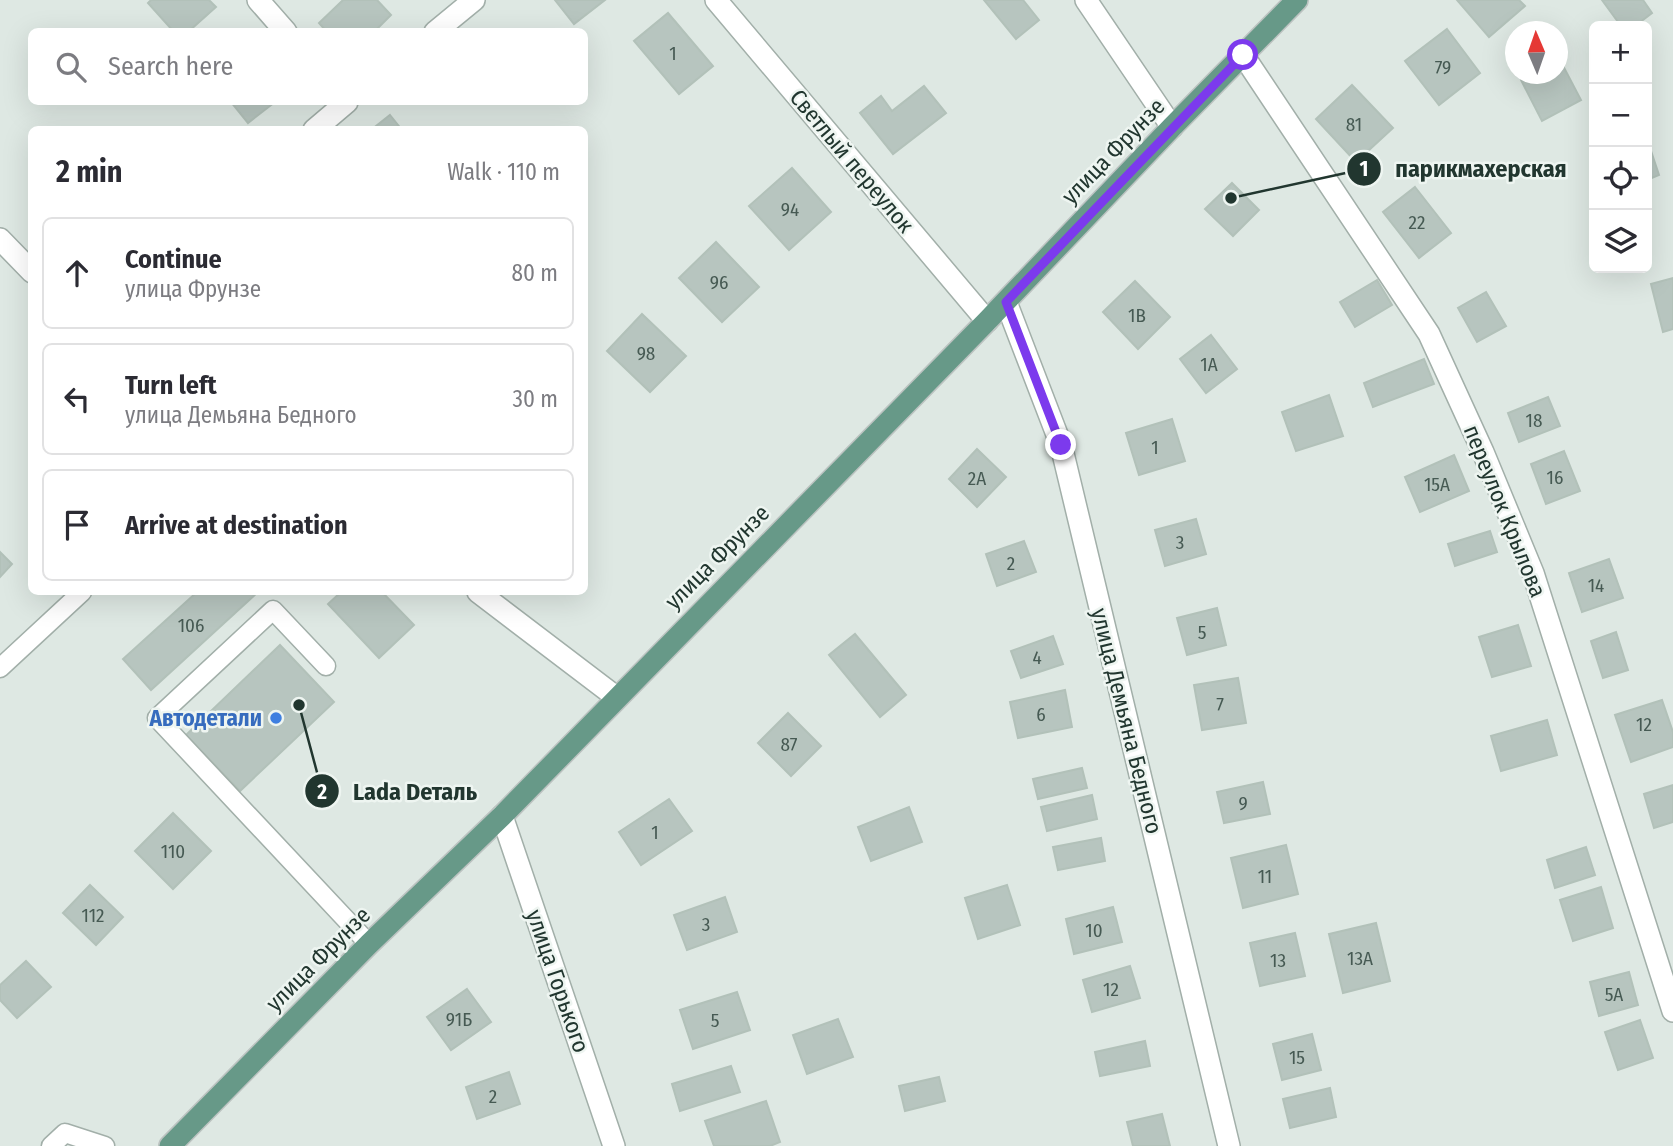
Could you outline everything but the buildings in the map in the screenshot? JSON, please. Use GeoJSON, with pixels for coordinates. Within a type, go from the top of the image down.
{"type":"FeatureCollection","features":[{"type":"Feature","properties":{"kind":"main road","name":"улица Фрунзе"},"geometry":{"type":"LineString","coordinates":[[170,1146],[369,944],[502,816],[1006,302],[1297,0]]}},
{"type":"Feature","properties":{"kind":"street"},"geometry":{"type":"LineString","coordinates":[[258,0],[282,28]]}},
{"type":"Feature","properties":{"kind":"street"},"geometry":{"type":"LineString","coordinates":[[440,28],[474,0]]}},
{"type":"Feature","properties":{"kind":"street","name":"Светлый переулок"},"geometry":{"type":"LineString","coordinates":[[716,0],[987,321]]}},
{"type":"Feature","properties":{"kind":"street"},"geometry":{"type":"LineString","coordinates":[[1086,0],[1172,127]]}},
{"type":"Feature","properties":{"kind":"street","name":"переулок Крылова"},"geometry":{"type":"LineString","coordinates":[[1243,55],[1429,334],[1483,452],[1534,573],[1673,1011]]}},
{"type":"Feature","properties":{"kind":"street"},"geometry":{"type":"LineString","coordinates":[[319,126],[343,105]]}},
{"type":"Feature","properties":{"kind":"street"},"geometry":{"type":"LineString","coordinates":[[0,239],[28,268]]}},
{"type":"Feature","properties":{"kind":"street","name":"улица Демьяна Бедного"},"geometry":{"type":"LineString","coordinates":[[1006,302],[1061,445],[1229,1146]]}},
{"type":"Feature","properties":{"kind":"street"},"geometry":{"type":"LineString","coordinates":[[482,595],[616,697]]}},
{"type":"Feature","properties":{"kind":"street","name":"улица Горького"},"geometry":{"type":"LineString","coordinates":[[502,816],[614,1146]]}},
{"type":"Feature","properties":{"kind":"lane"},"geometry":{"type":"LineString","coordinates":[[0,668],[79,595]]}},
{"type":"Feature","properties":{"kind":"lane"},"geometry":{"type":"LineString","coordinates":[[326,666],[273,610],[157,718],[369,944]]}},
{"type":"Feature","properties":{"kind":"lane"},"geometry":{"type":"LineString","coordinates":[[51,1146],[65,1133],[105,1146]]}},
{"type":"Feature","properties":{"kind":"place","name":"парикмахерская"},"geometry":{"type":"Point","coordinates":[1231,198]}},
{"type":"Feature","properties":{"kind":"place","name":"Lada Dеталь"},"geometry":{"type":"Point","coordinates":[299,705]}},
{"type":"Feature","properties":{"kind":"place","name":"Автодетали"},"geometry":{"type":"Point","coordinates":[276,718]}},
{"type":"Feature","properties":{"kind":"route"},"geometry":{"type":"LineString","coordinates":[[1061,445],[1006,302],[1243,55]]}}]}
